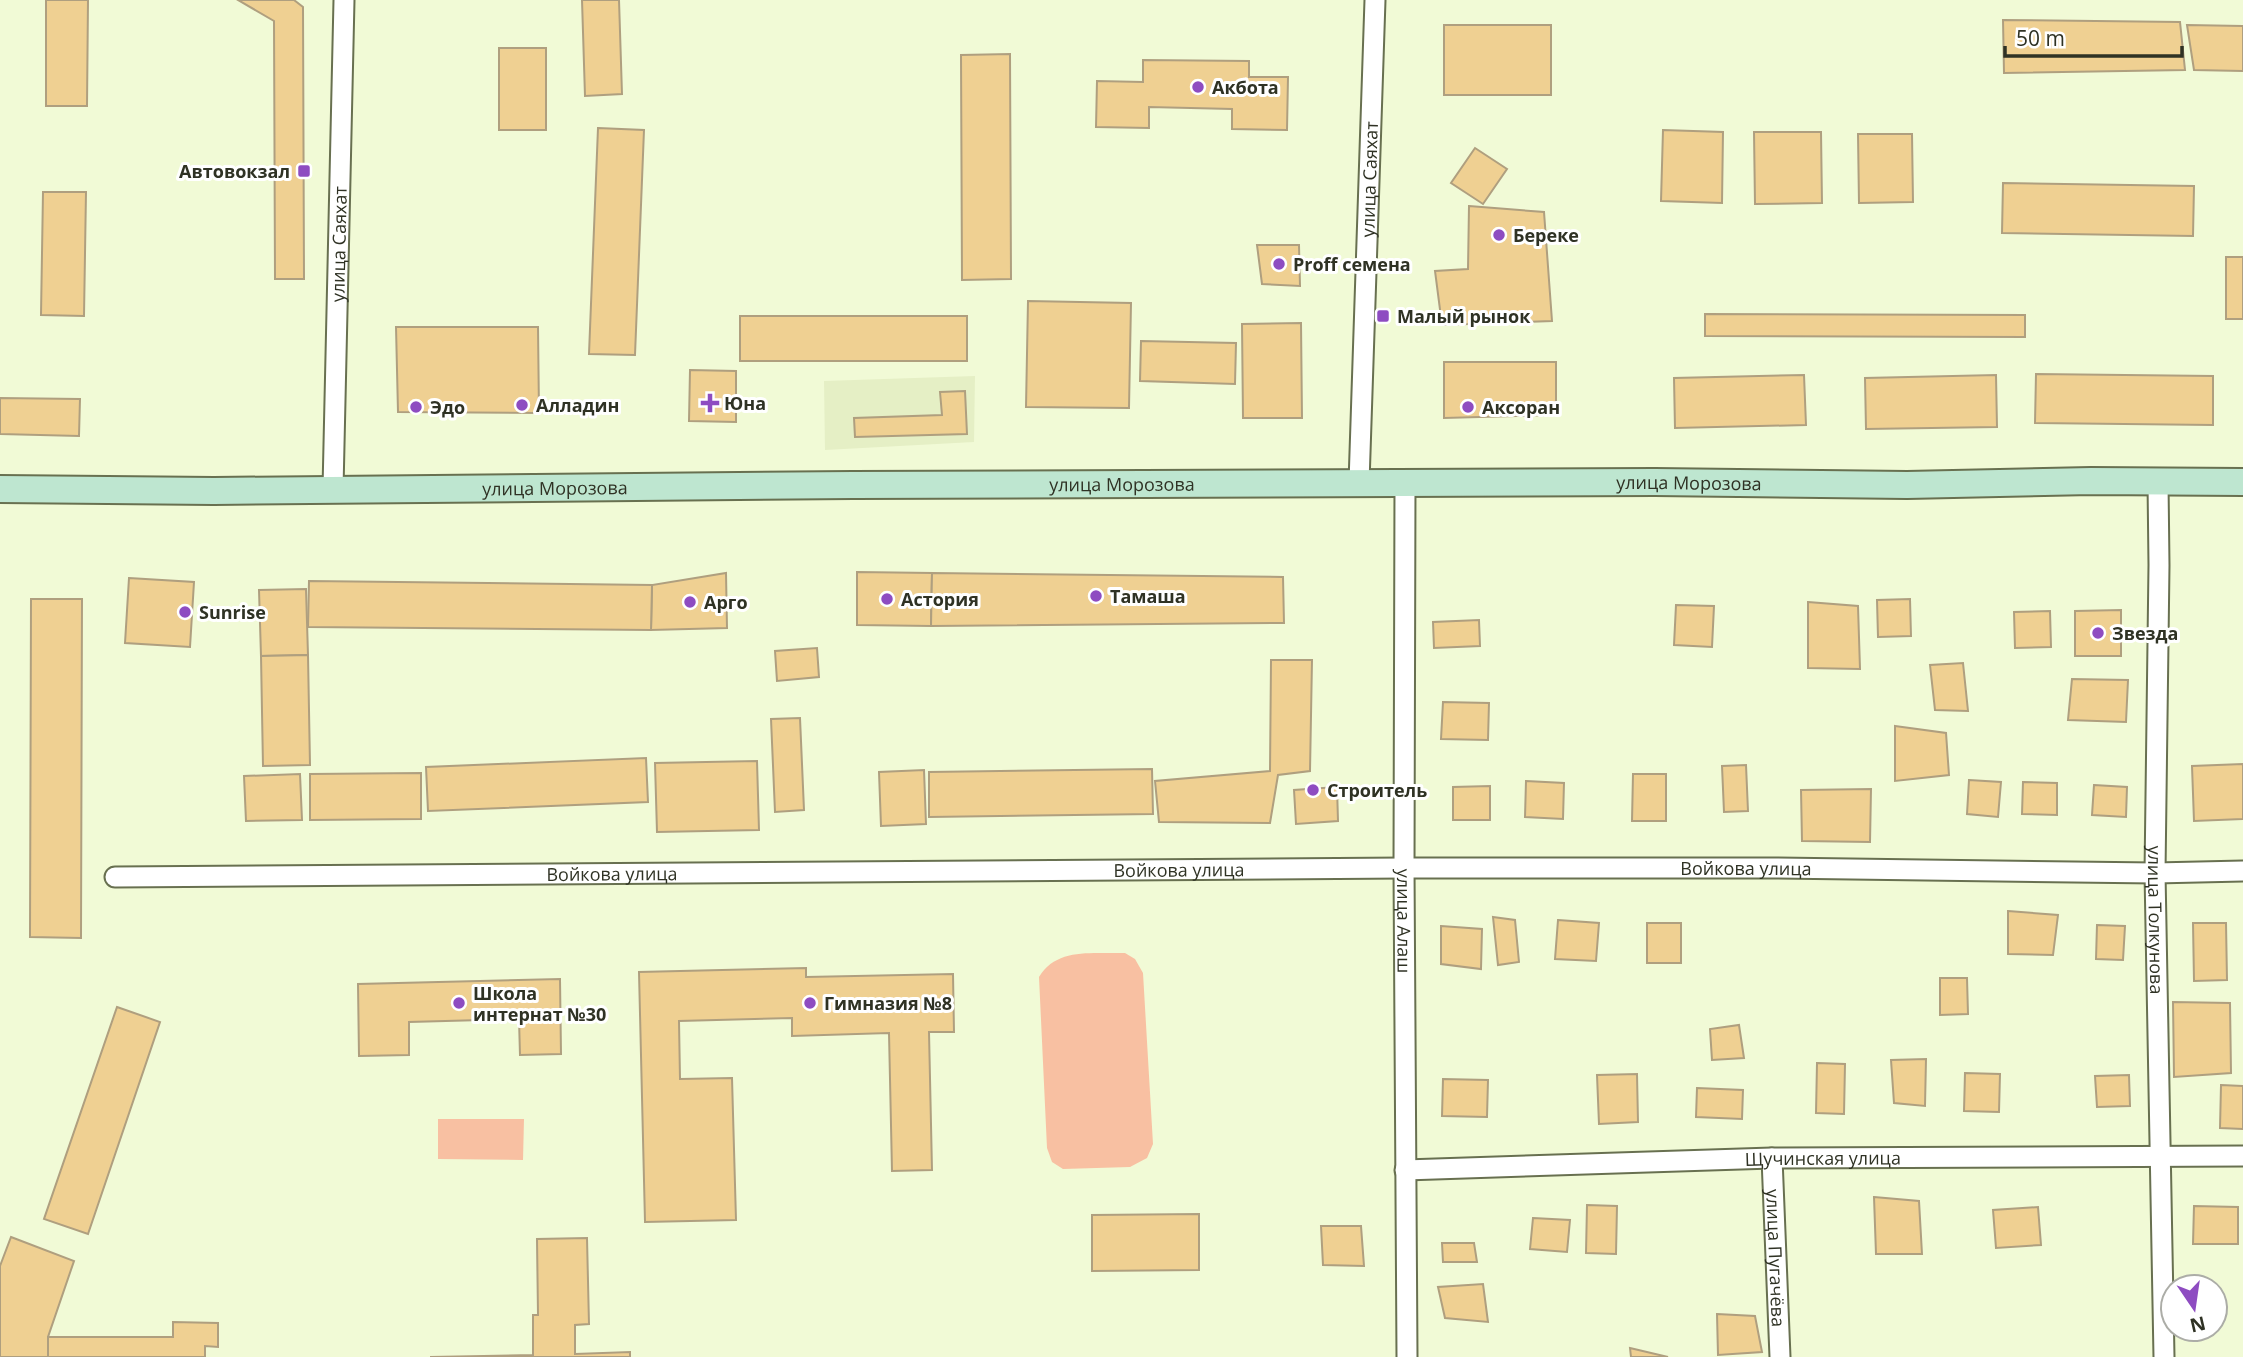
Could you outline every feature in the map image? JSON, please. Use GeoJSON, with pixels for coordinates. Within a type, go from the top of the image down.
{"type":"FeatureCollection","features":[{"type":"Feature","properties":{"kind":"main road","name":"улица Морозова"},"geometry":{"type":"LineString","coordinates":[[0,489],[214,491],[1359,483],[1907,485],[2091,481],[2243,482]]}},
{"type":"Feature","properties":{"kind":"street","name":"улица Саяхат"},"geometry":{"type":"LineString","coordinates":[[334,489],[344,0]]}},
{"type":"Feature","properties":{"kind":"street","name":"улица Саяхат"},"geometry":{"type":"LineString","coordinates":[[1359,483],[1375,0]]}},
{"type":"Feature","properties":{"kind":"street","name":"улица Толкунова"},"geometry":{"type":"LineString","coordinates":[[2158,482],[2155,873],[2164,1357]]}},
{"type":"Feature","properties":{"kind":"street","name":"улица Алаш"},"geometry":{"type":"LineString","coordinates":[[1405,483],[1406,1357]]}},
{"type":"Feature","properties":{"kind":"street","name":"Войкова улица"},"geometry":{"type":"LineString","coordinates":[[115,877],[1404,868],[1773,868],[2155,873],[2243,870]]}},
{"type":"Feature","properties":{"kind":"street","name":"Щучинская улица"},"geometry":{"type":"LineString","coordinates":[[1405,1170],[1772,1158],[2243,1156]]}},
{"type":"Feature","properties":{"kind":"street","name":"улица Пугачёва"},"geometry":{"type":"LineString","coordinates":[[1772,1158],[1780,1357]]}},
{"type":"Feature","properties":{"kind":"shaded area"},"geometry":{"type":"Polygon","coordinates":[[[975,376],[974,442],[825,450],[824,381],[975,376]]]}},
{"type":"Feature","properties":{"kind":"shaded area"},"geometry":{"type":"Polygon","coordinates":[[[1125,953],[1135,959],[1143,973],[1153,1144],[1147,1158],[1130,1167],[1063,1169],[1052,1162],[1047,1148],[1039,977],[1047,967],[1066,956],[1125,953]]]}},
{"type":"Feature","properties":{"kind":"shaded area"},"geometry":{"type":"Polygon","coordinates":[[[438,1119],[524,1119],[523,1160],[438,1159],[438,1119]]]}},
{"type":"Feature","properties":{"kind":"building"},"geometry":{"type":"Polygon","coordinates":[[[46,0],[88,0],[87,106],[46,106],[46,0]]]}},
{"type":"Feature","properties":{"kind":"building"},"geometry":{"type":"Polygon","coordinates":[[[238,0],[294,0],[303,7],[304,279],[275,279],[274,21],[238,0]]]}},
{"type":"Feature","properties":{"kind":"building"},"geometry":{"type":"Polygon","coordinates":[[[582,0],[619,0],[622,94],[585,96],[582,0]]]}},
{"type":"Feature","properties":{"kind":"building"},"geometry":{"type":"Polygon","coordinates":[[[2003,20],[2180,22],[2185,70],[2004,73],[2003,20]]]}},
{"type":"Feature","properties":{"kind":"building"},"geometry":{"type":"Polygon","coordinates":[[[1444,25],[1551,25],[1551,95],[1444,95],[1444,25]]]}},
{"type":"Feature","properties":{"kind":"building"},"geometry":{"type":"Polygon","coordinates":[[[2187,25],[2243,26],[2243,71],[2194,70],[2187,25]]]}},
{"type":"Feature","properties":{"kind":"building"},"geometry":{"type":"Polygon","coordinates":[[[499,48],[546,48],[546,130],[499,130],[499,48]]]}},
{"type":"Feature","properties":{"kind":"building"},"geometry":{"type":"Polygon","coordinates":[[[1010,54],[1011,279],[962,280],[961,55],[1010,54]]]}},
{"type":"Feature","properties":{"kind":"building"},"geometry":{"type":"Polygon","coordinates":[[[1143,60],[1249,61],[1249,77],[1288,77],[1287,130],[1232,129],[1232,109],[1149,107],[1149,128],[1096,127],[1097,81],[1143,82],[1143,60]]]}},
{"type":"Feature","properties":{"kind":"building"},"geometry":{"type":"Polygon","coordinates":[[[598,128],[644,130],[635,355],[589,354],[598,128]]]}},
{"type":"Feature","properties":{"kind":"building"},"geometry":{"type":"Polygon","coordinates":[[[1663,130],[1723,132],[1722,203],[1661,201],[1663,130]]]}},
{"type":"Feature","properties":{"kind":"building"},"geometry":{"type":"Polygon","coordinates":[[[1754,132],[1821,132],[1822,203],[1755,204],[1754,132]]]}},
{"type":"Feature","properties":{"kind":"building"},"geometry":{"type":"Polygon","coordinates":[[[1858,134],[1912,134],[1913,202],[1859,203],[1858,134]]]}},
{"type":"Feature","properties":{"kind":"building"},"geometry":{"type":"Polygon","coordinates":[[[1475,148],[1507,169],[1483,204],[1451,183],[1475,148]]]}},
{"type":"Feature","properties":{"kind":"building"},"geometry":{"type":"Polygon","coordinates":[[[2003,183],[2194,186],[2193,236],[2002,233],[2003,183]]]}},
{"type":"Feature","properties":{"kind":"building"},"geometry":{"type":"Polygon","coordinates":[[[43,192],[86,192],[84,316],[41,315],[43,192]]]}},
{"type":"Feature","properties":{"kind":"building"},"geometry":{"type":"Polygon","coordinates":[[[1469,206],[1544,212],[1552,321],[1442,325],[1435,271],[1468,269],[1469,206]]]}},
{"type":"Feature","properties":{"kind":"building","name":"Proff семена"},"geometry":{"type":"Polygon","coordinates":[[[1257,245],[1299,245],[1300,286],[1262,284],[1257,245]]]}},
{"type":"Feature","properties":{"kind":"building"},"geometry":{"type":"Polygon","coordinates":[[[2226,257],[2243,257],[2243,319],[2226,319],[2226,257]]]}},
{"type":"Feature","properties":{"kind":"building"},"geometry":{"type":"Polygon","coordinates":[[[1028,301],[1131,303],[1129,408],[1026,407],[1028,301]]]}},
{"type":"Feature","properties":{"kind":"building"},"geometry":{"type":"Polygon","coordinates":[[[1705,314],[2025,315],[2025,337],[1705,336],[1705,314]]]}},
{"type":"Feature","properties":{"kind":"building"},"geometry":{"type":"Polygon","coordinates":[[[740,316],[967,316],[967,361],[740,361],[740,316]]]}},
{"type":"Feature","properties":{"kind":"building"},"geometry":{"type":"Polygon","coordinates":[[[1301,323],[1302,418],[1243,418],[1242,324],[1301,323]]]}},
{"type":"Feature","properties":{"kind":"building"},"geometry":{"type":"Polygon","coordinates":[[[396,327],[538,327],[539,413],[398,412],[396,327]]]}},
{"type":"Feature","properties":{"kind":"building"},"geometry":{"type":"Polygon","coordinates":[[[1141,341],[1236,343],[1235,384],[1140,381],[1141,341]]]}},
{"type":"Feature","properties":{"kind":"building"},"geometry":{"type":"Polygon","coordinates":[[[1444,362],[1556,362],[1556,415],[1444,418],[1444,362]]]}},
{"type":"Feature","properties":{"kind":"building"},"geometry":{"type":"Polygon","coordinates":[[[690,370],[736,371],[736,422],[689,421],[690,370]]]}},
{"type":"Feature","properties":{"kind":"building"},"geometry":{"type":"Polygon","coordinates":[[[2036,374],[2213,376],[2213,425],[2035,423],[2036,374]]]}},
{"type":"Feature","properties":{"kind":"building"},"geometry":{"type":"Polygon","coordinates":[[[1804,375],[1806,425],[1675,428],[1674,378],[1804,375]]]}},
{"type":"Feature","properties":{"kind":"building"},"geometry":{"type":"Polygon","coordinates":[[[1996,375],[1997,427],[1866,429],[1865,378],[1996,375]]]}},
{"type":"Feature","properties":{"kind":"building"},"geometry":{"type":"Polygon","coordinates":[[[965,391],[967,434],[855,437],[854,418],[942,415],[940,392],[965,391]]]}},
{"type":"Feature","properties":{"kind":"building"},"geometry":{"type":"Polygon","coordinates":[[[0,398],[80,399],[79,436],[0,434],[0,398]]]}},
{"type":"Feature","properties":{"kind":"building"},"geometry":{"type":"Polygon","coordinates":[[[857,572],[932,573],[931,626],[857,625],[857,572]]]}},
{"type":"Feature","properties":{"kind":"building"},"geometry":{"type":"Polygon","coordinates":[[[726,573],[727,628],[651,630],[652,585],[726,573]]]}},
{"type":"Feature","properties":{"kind":"building"},"geometry":{"type":"Polygon","coordinates":[[[932,573],[1283,577],[1284,623],[931,626],[932,573]]]}},
{"type":"Feature","properties":{"kind":"building"},"geometry":{"type":"Polygon","coordinates":[[[129,578],[194,582],[190,647],[125,643],[129,578]]]}},
{"type":"Feature","properties":{"kind":"building"},"geometry":{"type":"Polygon","coordinates":[[[309,581],[652,585],[651,630],[308,627],[309,581]]]}},
{"type":"Feature","properties":{"kind":"building"},"geometry":{"type":"Polygon","coordinates":[[[306,589],[308,655],[261,656],[259,590],[306,589]]]}},
{"type":"Feature","properties":{"kind":"building"},"geometry":{"type":"Polygon","coordinates":[[[31,599],[82,599],[81,938],[30,937],[31,599]]]}},
{"type":"Feature","properties":{"kind":"building"},"geometry":{"type":"Polygon","coordinates":[[[1910,599],[1911,636],[1878,637],[1877,600],[1910,599]]]}},
{"type":"Feature","properties":{"kind":"building"},"geometry":{"type":"Polygon","coordinates":[[[1808,602],[1858,606],[1860,669],[1808,668],[1808,602]]]}},
{"type":"Feature","properties":{"kind":"building"},"geometry":{"type":"Polygon","coordinates":[[[1676,605],[1714,606],[1712,647],[1674,645],[1676,605]]]}},
{"type":"Feature","properties":{"kind":"building","name":"Звезда"},"geometry":{"type":"Polygon","coordinates":[[[2121,610],[2121,656],[2075,656],[2075,611],[2121,610]]]}},
{"type":"Feature","properties":{"kind":"building"},"geometry":{"type":"Polygon","coordinates":[[[2050,611],[2051,647],[2015,648],[2014,612],[2050,611]]]}},
{"type":"Feature","properties":{"kind":"building"},"geometry":{"type":"Polygon","coordinates":[[[1479,620],[1480,646],[1434,648],[1433,622],[1479,620]]]}},
{"type":"Feature","properties":{"kind":"building"},"geometry":{"type":"Polygon","coordinates":[[[817,648],[819,677],[777,681],[775,651],[817,648]]]}},
{"type":"Feature","properties":{"kind":"building"},"geometry":{"type":"Polygon","coordinates":[[[308,655],[310,765],[263,766],[261,656],[308,655]]]}},
{"type":"Feature","properties":{"kind":"building"},"geometry":{"type":"Polygon","coordinates":[[[1271,660],[1312,660],[1310,771],[1278,775],[1270,823],[1159,822],[1155,781],[1270,771],[1271,660]]]}},
{"type":"Feature","properties":{"kind":"building"},"geometry":{"type":"Polygon","coordinates":[[[1963,663],[1968,711],[1935,710],[1930,665],[1963,663]]]}},
{"type":"Feature","properties":{"kind":"building"},"geometry":{"type":"Polygon","coordinates":[[[2072,679],[2128,680],[2126,722],[2068,720],[2072,679]]]}},
{"type":"Feature","properties":{"kind":"building"},"geometry":{"type":"Polygon","coordinates":[[[1443,702],[1489,703],[1488,740],[1441,739],[1443,702]]]}},
{"type":"Feature","properties":{"kind":"building"},"geometry":{"type":"Polygon","coordinates":[[[800,718],[804,810],[775,812],[771,719],[800,718]]]}},
{"type":"Feature","properties":{"kind":"building"},"geometry":{"type":"Polygon","coordinates":[[[1895,726],[1946,733],[1949,775],[1895,781],[1895,726]]]}},
{"type":"Feature","properties":{"kind":"building"},"geometry":{"type":"Polygon","coordinates":[[[646,758],[648,802],[428,811],[426,767],[646,758]]]}},
{"type":"Feature","properties":{"kind":"building"},"geometry":{"type":"Polygon","coordinates":[[[757,761],[759,830],[657,832],[655,763],[757,761]]]}},
{"type":"Feature","properties":{"kind":"building"},"geometry":{"type":"Polygon","coordinates":[[[2243,764],[2243,819],[2194,821],[2192,766],[2243,764]]]}},
{"type":"Feature","properties":{"kind":"building"},"geometry":{"type":"Polygon","coordinates":[[[1746,765],[1748,811],[1724,812],[1722,766],[1746,765]]]}},
{"type":"Feature","properties":{"kind":"building"},"geometry":{"type":"Polygon","coordinates":[[[1152,769],[1153,814],[929,817],[929,772],[1152,769]]]}},
{"type":"Feature","properties":{"kind":"building"},"geometry":{"type":"Polygon","coordinates":[[[924,770],[926,824],[881,826],[879,772],[924,770]]]}},
{"type":"Feature","properties":{"kind":"building"},"geometry":{"type":"Polygon","coordinates":[[[421,773],[421,819],[310,820],[310,774],[421,773]]]}},
{"type":"Feature","properties":{"kind":"building"},"geometry":{"type":"Polygon","coordinates":[[[300,774],[302,820],[246,821],[244,776],[300,774]]]}},
{"type":"Feature","properties":{"kind":"building"},"geometry":{"type":"Polygon","coordinates":[[[1633,774],[1666,774],[1666,821],[1632,821],[1633,774]]]}},
{"type":"Feature","properties":{"kind":"building"},"geometry":{"type":"Polygon","coordinates":[[[1969,780],[2001,782],[1998,817],[1967,814],[1969,780]]]}},
{"type":"Feature","properties":{"kind":"building"},"geometry":{"type":"Polygon","coordinates":[[[1526,781],[1564,783],[1563,819],[1525,817],[1526,781]]]}},
{"type":"Feature","properties":{"kind":"building"},"geometry":{"type":"Polygon","coordinates":[[[2023,782],[2057,783],[2057,815],[2022,814],[2023,782]]]}},
{"type":"Feature","properties":{"kind":"building"},"geometry":{"type":"Polygon","coordinates":[[[2094,785],[2127,787],[2126,817],[2092,815],[2094,785]]]}},
{"type":"Feature","properties":{"kind":"building"},"geometry":{"type":"Polygon","coordinates":[[[1490,786],[1490,820],[1453,820],[1453,787],[1490,786]]]}},
{"type":"Feature","properties":{"kind":"building"},"geometry":{"type":"Polygon","coordinates":[[[1337,787],[1338,821],[1296,824],[1294,790],[1337,787]]]}},
{"type":"Feature","properties":{"kind":"building"},"geometry":{"type":"Polygon","coordinates":[[[1871,789],[1870,842],[1802,841],[1801,790],[1871,789]]]}},
{"type":"Feature","properties":{"kind":"building"},"geometry":{"type":"Polygon","coordinates":[[[2008,911],[2058,915],[2053,955],[2008,954],[2008,911]]]}},
{"type":"Feature","properties":{"kind":"building"},"geometry":{"type":"Polygon","coordinates":[[[1493,917],[1515,920],[1519,962],[1498,965],[1493,917]]]}},
{"type":"Feature","properties":{"kind":"building"},"geometry":{"type":"Polygon","coordinates":[[[1558,920],[1599,923],[1596,961],[1555,959],[1558,920]]]}},
{"type":"Feature","properties":{"kind":"building"},"geometry":{"type":"Polygon","coordinates":[[[1647,923],[1681,923],[1681,963],[1647,963],[1647,923]]]}},
{"type":"Feature","properties":{"kind":"building"},"geometry":{"type":"Polygon","coordinates":[[[2193,923],[2226,923],[2227,980],[2194,981],[2193,923]]]}},
{"type":"Feature","properties":{"kind":"building"},"geometry":{"type":"Polygon","coordinates":[[[2097,925],[2125,926],[2123,960],[2096,959],[2097,925]]]}},
{"type":"Feature","properties":{"kind":"building"},"geometry":{"type":"Polygon","coordinates":[[[1441,926],[1482,929],[1481,969],[1441,964],[1441,926]]]}},
{"type":"Feature","properties":{"kind":"building"},"geometry":{"type":"Polygon","coordinates":[[[806,968],[806,977],[953,974],[954,1032],[929,1032],[932,1170],[892,1171],[889,1033],[792,1036],[792,1018],[679,1021],[680,1079],[732,1078],[736,1220],[645,1222],[639,972],[806,968]]]}},
{"type":"Feature","properties":{"kind":"building"},"geometry":{"type":"Polygon","coordinates":[[[1940,978],[1967,978],[1968,1014],[1940,1015],[1940,978]]]}},
{"type":"Feature","properties":{"kind":"building"},"geometry":{"type":"Polygon","coordinates":[[[560,979],[561,1054],[520,1055],[519,1019],[409,1022],[409,1055],[359,1056],[358,984],[560,979]]]}},
{"type":"Feature","properties":{"kind":"building"},"geometry":{"type":"Polygon","coordinates":[[[2173,1002],[2230,1003],[2231,1073],[2174,1077],[2173,1002]]]}},
{"type":"Feature","properties":{"kind":"building"},"geometry":{"type":"Polygon","coordinates":[[[117,1007],[160,1022],[88,1234],[44,1219],[117,1007]]]}},
{"type":"Feature","properties":{"kind":"building"},"geometry":{"type":"Polygon","coordinates":[[[1739,1025],[1744,1058],[1712,1060],[1710,1029],[1739,1025]]]}},
{"type":"Feature","properties":{"kind":"building"},"geometry":{"type":"Polygon","coordinates":[[[1926,1059],[1925,1106],[1894,1103],[1891,1060],[1926,1059]]]}},
{"type":"Feature","properties":{"kind":"building"},"geometry":{"type":"Polygon","coordinates":[[[1817,1063],[1845,1064],[1844,1114],[1816,1113],[1817,1063]]]}},
{"type":"Feature","properties":{"kind":"building"},"geometry":{"type":"Polygon","coordinates":[[[1965,1073],[2000,1074],[1999,1112],[1964,1111],[1965,1073]]]}},
{"type":"Feature","properties":{"kind":"building"},"geometry":{"type":"Polygon","coordinates":[[[1637,1074],[1638,1122],[1599,1124],[1597,1075],[1637,1074]]]}},
{"type":"Feature","properties":{"kind":"building"},"geometry":{"type":"Polygon","coordinates":[[[2129,1075],[2130,1106],[2097,1107],[2095,1076],[2129,1075]]]}},
{"type":"Feature","properties":{"kind":"building"},"geometry":{"type":"Polygon","coordinates":[[[1443,1079],[1488,1080],[1487,1117],[1442,1116],[1443,1079]]]}},
{"type":"Feature","properties":{"kind":"building"},"geometry":{"type":"Polygon","coordinates":[[[2221,1085],[2243,1086],[2243,1129],[2220,1128],[2221,1085]]]}},
{"type":"Feature","properties":{"kind":"building"},"geometry":{"type":"Polygon","coordinates":[[[1697,1088],[1743,1090],[1742,1119],[1696,1117],[1697,1088]]]}},
{"type":"Feature","properties":{"kind":"building"},"geometry":{"type":"Polygon","coordinates":[[[1874,1197],[1919,1201],[1922,1254],[1876,1254],[1874,1197]]]}},
{"type":"Feature","properties":{"kind":"building"},"geometry":{"type":"Polygon","coordinates":[[[1587,1205],[1617,1206],[1616,1254],[1586,1253],[1587,1205]]]}},
{"type":"Feature","properties":{"kind":"building"},"geometry":{"type":"Polygon","coordinates":[[[2194,1206],[2238,1207],[2238,1244],[2193,1244],[2194,1206]]]}},
{"type":"Feature","properties":{"kind":"building"},"geometry":{"type":"Polygon","coordinates":[[[2038,1207],[2041,1245],[1996,1248],[1993,1210],[2038,1207]]]}},
{"type":"Feature","properties":{"kind":"building"},"geometry":{"type":"Polygon","coordinates":[[[1199,1214],[1199,1270],[1092,1271],[1092,1215],[1199,1214]]]}},
{"type":"Feature","properties":{"kind":"building"},"geometry":{"type":"Polygon","coordinates":[[[1533,1218],[1570,1220],[1567,1252],[1530,1249],[1533,1218]]]}},
{"type":"Feature","properties":{"kind":"building"},"geometry":{"type":"Polygon","coordinates":[[[1321,1226],[1361,1226],[1364,1266],[1323,1265],[1321,1226]]]}},
{"type":"Feature","properties":{"kind":"building"},"geometry":{"type":"Polygon","coordinates":[[[11,1237],[74,1261],[48,1337],[48,1357],[0,1357],[0,1266],[11,1237]]]}},
{"type":"Feature","properties":{"kind":"building"},"geometry":{"type":"Polygon","coordinates":[[[587,1238],[589,1324],[575,1325],[575,1354],[630,1352],[630,1357],[430,1357],[533,1355],[533,1315],[538,1315],[537,1239],[587,1238]]]}},
{"type":"Feature","properties":{"kind":"building"},"geometry":{"type":"Polygon","coordinates":[[[1442,1243],[1474,1243],[1477,1262],[1443,1262],[1442,1243]]]}},
{"type":"Feature","properties":{"kind":"building"},"geometry":{"type":"Polygon","coordinates":[[[1483,1284],[1488,1322],[1445,1318],[1438,1287],[1483,1284]]]}},
{"type":"Feature","properties":{"kind":"building"},"geometry":{"type":"Polygon","coordinates":[[[1717,1314],[1755,1316],[1762,1352],[1718,1355],[1717,1314]]]}},
{"type":"Feature","properties":{"kind":"building"},"geometry":{"type":"Polygon","coordinates":[[[173,1322],[218,1323],[218,1347],[205,1346],[205,1357],[48,1357],[48,1337],[173,1337],[173,1322]]]}},
{"type":"Feature","properties":{"kind":"building"},"geometry":{"type":"Polygon","coordinates":[[[1630,1348],[1668,1357],[1631,1357],[1630,1348]]]}},
{"type":"Feature","properties":{"kind":"place","name":"Акбота"},"geometry":{"type":"Point","coordinates":[1198,87]}},
{"type":"Feature","properties":{"kind":"place","name":"Автовокзал"},"geometry":{"type":"Point","coordinates":[304,171]}},
{"type":"Feature","properties":{"kind":"place","name":"Береке"},"geometry":{"type":"Point","coordinates":[1499,235]}},
{"type":"Feature","properties":{"kind":"place","name":"Proff семена"},"geometry":{"type":"Point","coordinates":[1279,264]}},
{"type":"Feature","properties":{"kind":"place","name":"Малый рынок"},"geometry":{"type":"Point","coordinates":[1383,316]}},
{"type":"Feature","properties":{"kind":"place","name":"Юна"},"geometry":{"type":"Point","coordinates":[710,403]}},
{"type":"Feature","properties":{"kind":"place","name":"Алладин"},"geometry":{"type":"Point","coordinates":[522,405]}},
{"type":"Feature","properties":{"kind":"place","name":"Эдо"},"geometry":{"type":"Point","coordinates":[416,407]}},
{"type":"Feature","properties":{"kind":"place","name":"Аксоран"},"geometry":{"type":"Point","coordinates":[1468,407]}},
{"type":"Feature","properties":{"kind":"place","name":"Тамаша"},"geometry":{"type":"Point","coordinates":[1096,596]}},
{"type":"Feature","properties":{"kind":"place","name":"Астория"},"geometry":{"type":"Point","coordinates":[887,599]}},
{"type":"Feature","properties":{"kind":"place","name":"Арго"},"geometry":{"type":"Point","coordinates":[690,602]}},
{"type":"Feature","properties":{"kind":"place","name":"Sunrise"},"geometry":{"type":"Point","coordinates":[185,612]}},
{"type":"Feature","properties":{"kind":"place","name":"Звезда"},"geometry":{"type":"Point","coordinates":[2098,633]}},
{"type":"Feature","properties":{"kind":"place","name":"Строитель"},"geometry":{"type":"Point","coordinates":[1313,790]}},
{"type":"Feature","properties":{"kind":"place","name":"Школа интернат №30"},"geometry":{"type":"Point","coordinates":[459,1003]}},
{"type":"Feature","properties":{"kind":"place","name":"Гимназия №8"},"geometry":{"type":"Point","coordinates":[810,1003]}}]}
